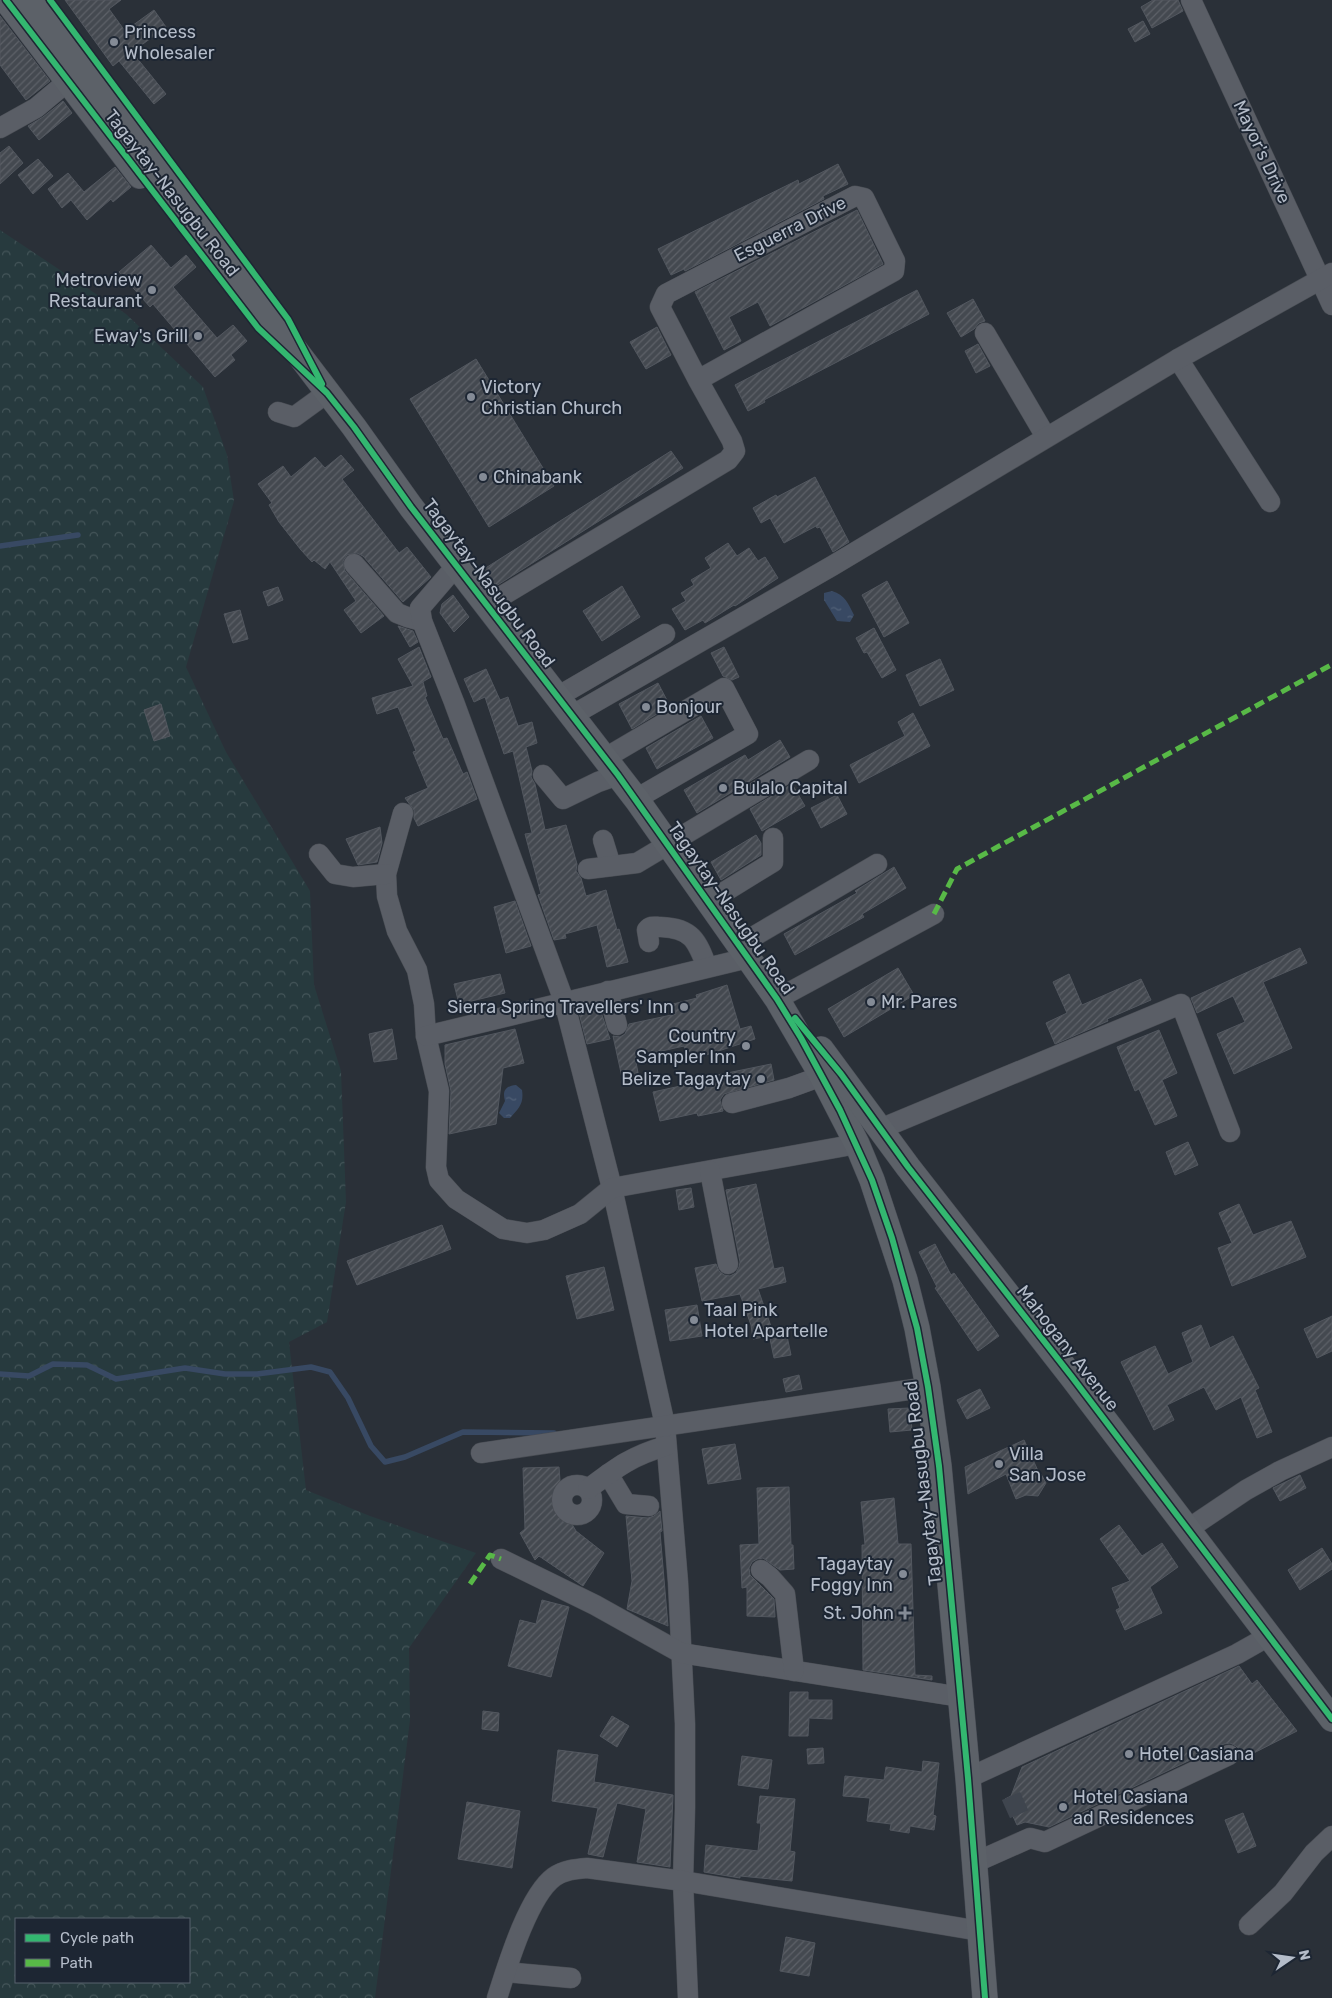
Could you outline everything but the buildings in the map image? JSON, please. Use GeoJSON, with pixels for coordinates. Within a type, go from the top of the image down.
{"type":"FeatureCollection","features":[{"type":"Feature","properties":{"kind":"main road","name":"Tagaytay-Nasugbu Road"},"geometry":{"type":"LineString","coordinates":[[6,0],[67,82],[258,328],[327,393]]}},
{"type":"Feature","properties":{"kind":"main road","name":"Tagaytay-Nasugbu Road"},"geometry":{"type":"LineString","coordinates":[[29,0],[456,566],[637,800],[777,999],[822,1076],[857,1144],[872,1180],[905,1280],[917,1328],[928,1387],[939,1466],[961,1697],[976,1862],[985,1998]]}},
{"type":"Feature","properties":{"kind":"main road","name":"Tagaytay-Nasugbu Road"},"geometry":{"type":"LineString","coordinates":[[50,0],[288,319],[327,393]]}},
{"type":"Feature","properties":{"kind":"main road","name":"Mahogany Avenue"},"geometry":{"type":"LineString","coordinates":[[777,999],[818,1045],[908,1167],[1072,1377],[1332,1719]]}},
{"type":"Feature","properties":{"kind":"main road"},"geometry":{"type":"LineString","coordinates":[[872,1180],[876,1171],[882,1165],[890,1162],[908,1167]]}},
{"type":"Feature","properties":{"kind":"street","name":"Mayor's Drive"},"geometry":{"type":"LineString","coordinates":[[1190,0],[1326,276],[1332,305]]}},
{"type":"Feature","properties":{"kind":"street"},"geometry":{"type":"LineString","coordinates":[[0,128],[36,108],[67,82]]}},
{"type":"Feature","properties":{"kind":"street","name":"Esguerra Drive"},"geometry":{"type":"LineString","coordinates":[[487,604],[728,460],[734,452],[732,441],[698,380],[660,307],[666,294],[855,196],[864,198],[895,261],[894,271],[698,380]]}},
{"type":"Feature","properties":{"kind":"street"},"geometry":{"type":"LineString","coordinates":[[564,707],[832,566],[1178,359],[1326,276]]}},
{"type":"Feature","properties":{"kind":"street"},"geometry":{"type":"LineString","coordinates":[[985,333],[1046,437]]}},
{"type":"Feature","properties":{"kind":"street"},"geometry":{"type":"LineString","coordinates":[[1178,359],[1270,502]]}},
{"type":"Feature","properties":{"kind":"street"},"geometry":{"type":"LineString","coordinates":[[278,412],[294,417],[327,393]]}},
{"type":"Feature","properties":{"kind":"street"},"geometry":{"type":"LineString","coordinates":[[354,564],[397,612],[422,621]]}},
{"type":"Feature","properties":{"kind":"street"},"geometry":{"type":"LineString","coordinates":[[456,566],[420,608],[422,621],[454,702],[564,1001],[612,1188],[665,1425],[678,1582],[685,1733],[683,1881],[688,1998]]}},
{"type":"Feature","properties":{"kind":"street"},"geometry":{"type":"LineString","coordinates":[[564,707],[665,634]]}},
{"type":"Feature","properties":{"kind":"street"},"geometry":{"type":"LineString","coordinates":[[543,775],[563,799],[598,782],[611,766],[724,688],[748,734],[637,800]]}},
{"type":"Feature","properties":{"kind":"street"},"geometry":{"type":"LineString","coordinates":[[588,869],[637,863],[809,760]]}},
{"type":"Feature","properties":{"kind":"street"},"geometry":{"type":"LineString","coordinates":[[403,813],[386,874],[387,896],[398,931],[417,970],[424,1004],[426,1036],[439,1091],[436,1167],[439,1180],[456,1199],[503,1229],[527,1233],[544,1230],[580,1214],[612,1188],[857,1144]]}},
{"type":"Feature","properties":{"kind":"street"},"geometry":{"type":"LineString","coordinates":[[708,902],[773,862],[773,838]]}},
{"type":"Feature","properties":{"kind":"street"},"geometry":{"type":"LineString","coordinates":[[603,840],[611,866]]}},
{"type":"Feature","properties":{"kind":"street"},"geometry":{"type":"LineString","coordinates":[[319,854],[335,874],[353,877],[386,874]]}},
{"type":"Feature","properties":{"kind":"street"},"geometry":{"type":"LineString","coordinates":[[426,1036],[564,1001],[707,968],[744,952],[877,864]]}},
{"type":"Feature","properties":{"kind":"street"},"geometry":{"type":"LineString","coordinates":[[777,999],[934,914]]}},
{"type":"Feature","properties":{"kind":"street"},"geometry":{"type":"LineString","coordinates":[[649,942],[647,930],[653,926],[668,927],[686,932],[698,943],[707,968]]}},
{"type":"Feature","properties":{"kind":"street"},"geometry":{"type":"LineString","coordinates":[[608,991],[616,1025]]}},
{"type":"Feature","properties":{"kind":"street"},"geometry":{"type":"LineString","coordinates":[[880,1128],[1181,1004],[1230,1132]]}},
{"type":"Feature","properties":{"kind":"street"},"geometry":{"type":"LineString","coordinates":[[732,1103],[788,1088],[822,1076]]}},
{"type":"Feature","properties":{"kind":"street"},"geometry":{"type":"LineString","coordinates":[[710,1171],[728,1264]]}},
{"type":"Feature","properties":{"kind":"street"},"geometry":{"type":"LineString","coordinates":[[481,1453],[928,1387]]}},
{"type":"Feature","properties":{"kind":"street"},"geometry":{"type":"LineString","coordinates":[[588,1490],[631,1458],[666,1446]]}},
{"type":"Feature","properties":{"kind":"street"},"geometry":{"type":"LineString","coordinates":[[1188,1529],[1246,1490],[1280,1471],[1332,1447]]}},
{"type":"Feature","properties":{"kind":"street"},"geometry":{"type":"LineString","coordinates":[[608,1474],[626,1504],[649,1506]]}},
{"type":"Feature","properties":{"kind":"street"},"geometry":{"type":"LineString","coordinates":[[501,1559],[595,1605],[681,1653],[961,1697]]}},
{"type":"Feature","properties":{"kind":"street"},"geometry":{"type":"LineString","coordinates":[[761,1570],[785,1594],[794,1671]]}},
{"type":"Feature","properties":{"kind":"street"},"geometry":{"type":"LineString","coordinates":[[968,1778],[1237,1654],[1269,1636]]}},
{"type":"Feature","properties":{"kind":"street"},"geometry":{"type":"LineString","coordinates":[[976,1862],[1027,1830],[1045,1842],[1229,1755]]}},
{"type":"Feature","properties":{"kind":"street"},"geometry":{"type":"LineString","coordinates":[[1249,1925],[1283,1894],[1314,1853],[1332,1836]]}},
{"type":"Feature","properties":{"kind":"street"},"geometry":{"type":"LineString","coordinates":[[497,1998],[538,1895],[548,1883],[562,1873],[573,1869],[587,1868],[683,1881],[980,1932]]}},
{"type":"Feature","properties":{"kind":"street"},"geometry":{"type":"LineString","coordinates":[[506,1972],[571,1978]]}},
{"type":"Feature","properties":{"kind":"green space"},"geometry":{"type":"Polygon","coordinates":[[[0,230],[126,314],[203,387],[227,455],[234,501],[186,667],[226,752],[310,891],[314,985],[341,1071],[346,1202],[327,1322],[289,1342],[306,1490],[370,1516],[476,1553],[409,1648],[410,1720],[375,1998],[0,1998],[0,230]]]}},
{"type":"Feature","properties":{"kind":"water"},"geometry":{"type":"Polygon","coordinates":[[[832,591],[843,597],[848,603],[854,615],[850,622],[837,621],[824,600],[824,593],[832,591]]]}},
{"type":"Feature","properties":{"kind":"water"},"geometry":{"type":"Polygon","coordinates":[[[516,1085],[522,1090],[521,1102],[510,1118],[504,1118],[499,1113],[505,1101],[505,1091],[510,1086],[516,1085]]]}},
{"type":"Feature","properties":{"kind":"waterway"},"geometry":{"type":"LineString","coordinates":[[0,546],[78,535]]}},
{"type":"Feature","properties":{"kind":"waterway"},"geometry":{"type":"LineString","coordinates":[[0,1374],[29,1376],[53,1364],[87,1365],[116,1379],[185,1368],[225,1374],[257,1374],[311,1367],[330,1372],[348,1398],[371,1446],[385,1462],[405,1457],[463,1432],[554,1433]]}},
{"type":"Feature","properties":{"kind":"tunnel"},"geometry":{"type":"LineString","coordinates":[[1011,1796],[1023,1823]]}},
{"type":"Feature","properties":{"kind":"marked path"},"geometry":{"type":"LineString","coordinates":[[934,914],[957,869],[1331,665]]}},
{"type":"Feature","properties":{"kind":"marked path"},"geometry":{"type":"LineString","coordinates":[[470,1584],[490,1555],[501,1559]]}},
{"type":"Feature","properties":{"kind":"cycle path"},"geometry":{"type":"LineString","coordinates":[[6,0],[258,328],[327,393],[354,427],[411,507],[618,775],[777,999],[801,1038],[840,1110],[872,1180],[892,1238],[917,1328],[928,1387],[939,1466],[968,1778],[985,1998]]}},
{"type":"Feature","properties":{"kind":"cycle path"},"geometry":{"type":"LineString","coordinates":[[50,0],[288,319],[322,384]]}},
{"type":"Feature","properties":{"kind":"cycle path"},"geometry":{"type":"LineString","coordinates":[[795,1018],[841,1074],[908,1167],[1072,1377],[1332,1719]]}},
{"type":"Feature","properties":{"kind":"place","name":"Princess Wholesaler"},"geometry":{"type":"Point","coordinates":[114,42]}},
{"type":"Feature","properties":{"kind":"place","name":"Metroview Restaurant"},"geometry":{"type":"Point","coordinates":[152,290]}},
{"type":"Feature","properties":{"kind":"place","name":"Eway's Grill"},"geometry":{"type":"Point","coordinates":[198,336]}},
{"type":"Feature","properties":{"kind":"place","name":"Victory Christian Church"},"geometry":{"type":"Point","coordinates":[471,397]}},
{"type":"Feature","properties":{"kind":"place","name":"Chinabank"},"geometry":{"type":"Point","coordinates":[483,477]}},
{"type":"Feature","properties":{"kind":"place","name":"Bonjour"},"geometry":{"type":"Point","coordinates":[646,707]}},
{"type":"Feature","properties":{"kind":"place","name":"Bulalo Capital"},"geometry":{"type":"Point","coordinates":[723,788]}},
{"type":"Feature","properties":{"kind":"place","name":"Mr. Pares"},"geometry":{"type":"Point","coordinates":[871,1002]}},
{"type":"Feature","properties":{"kind":"place","name":"Sierra Spring Travellers' Inn"},"geometry":{"type":"Point","coordinates":[684,1007]}},
{"type":"Feature","properties":{"kind":"place","name":"Country Sampler Inn"},"geometry":{"type":"Point","coordinates":[746,1046]}},
{"type":"Feature","properties":{"kind":"place","name":"Belize Tagaytay"},"geometry":{"type":"Point","coordinates":[761,1079]}},
{"type":"Feature","properties":{"kind":"place","name":"Taal Pink Hotel Apartelle"},"geometry":{"type":"Point","coordinates":[694,1320]}},
{"type":"Feature","properties":{"kind":"place","name":"Villa San Jose"},"geometry":{"type":"Point","coordinates":[999,1464]}},
{"type":"Feature","properties":{"kind":"place","name":"Tagaytay Foggy Inn"},"geometry":{"type":"Point","coordinates":[903,1574]}},
{"type":"Feature","properties":{"kind":"place","name":"St. John"},"geometry":{"type":"Point","coordinates":[905,1613]}},
{"type":"Feature","properties":{"kind":"place","name":"Hotel Casiana"},"geometry":{"type":"Point","coordinates":[1129,1754]}},
{"type":"Feature","properties":{"kind":"place","name":"Hotel Casiana ad Residences"},"geometry":{"type":"Point","coordinates":[1063,1807]}}]}
